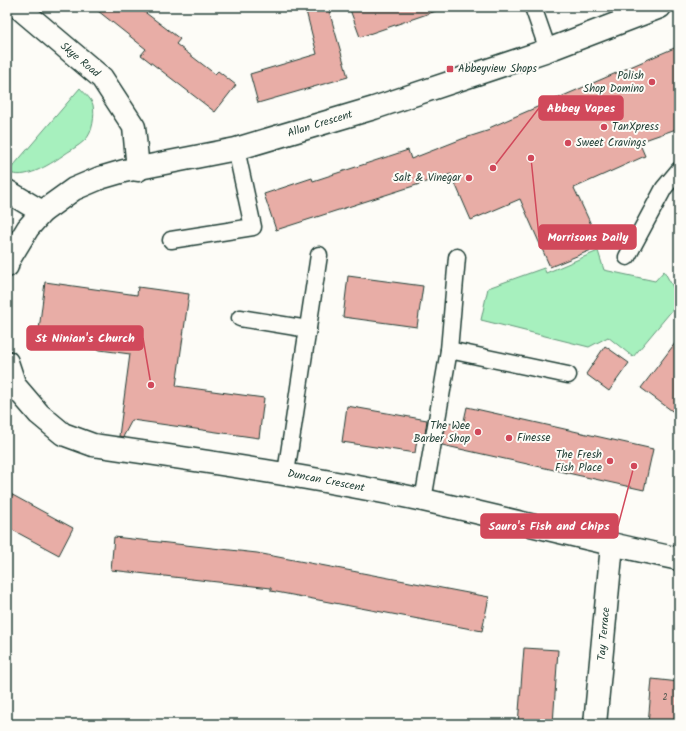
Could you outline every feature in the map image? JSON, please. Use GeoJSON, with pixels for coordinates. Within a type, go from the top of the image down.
{"type":"FeatureCollection","features":[{"type":"Feature","properties":{"kind":"street","name":"Skye Road"},"geometry":{"type":"LineString","coordinates":[[18,7],[102,78],[134,127],[138,170]]}},
{"type":"Feature","properties":{"kind":"street","name":"Allan Crescent"},"geometry":{"type":"LineString","coordinates":[[7,266],[8,261],[28,228],[42,212],[74,189],[100,178],[124,171],[138,170],[236,149],[374,108],[548,50],[660,7]]}},
{"type":"Feature","properties":{"kind":"street"},"geometry":{"type":"LineString","coordinates":[[7,191],[42,212]]}},
{"type":"Feature","properties":{"kind":"street","name":"Duncan Crescent"},"geometry":{"type":"LineString","coordinates":[[7,362],[11,386],[39,414],[64,434],[93,445],[286,474],[423,500],[612,545],[679,559]]}},
{"type":"Feature","properties":{"kind":"street","name":"Tay Terrace"},"geometry":{"type":"LineString","coordinates":[[595,724],[612,545]]}},
{"type":"Feature","properties":{"kind":"lane"},"geometry":{"type":"LineString","coordinates":[[533,7],[548,50]]}},
{"type":"Feature","properties":{"kind":"lane"},"geometry":{"type":"LineString","coordinates":[[171,240],[253,227],[236,149]]}},
{"type":"Feature","properties":{"kind":"lane"},"geometry":{"type":"LineString","coordinates":[[627,257],[664,188],[679,170]]}},
{"type":"Feature","properties":{"kind":"lane"},"geometry":{"type":"LineString","coordinates":[[286,474],[319,255]]}},
{"type":"Feature","properties":{"kind":"lane"},"geometry":{"type":"LineString","coordinates":[[423,500],[449,350],[457,256]]}},
{"type":"Feature","properties":{"kind":"lane"},"geometry":{"type":"LineString","coordinates":[[240,318],[308,329]]}},
{"type":"Feature","properties":{"kind":"lane"},"geometry":{"type":"LineString","coordinates":[[449,350],[568,375]]}},
{"type":"Feature","properties":{"kind":"green space"},"geometry":{"type":"Polygon","coordinates":[[[80,88],[93,105],[93,124],[88,137],[50,164],[36,171],[21,175],[8,172],[80,88]]]}},
{"type":"Feature","properties":{"kind":"green space"},"geometry":{"type":"Polygon","coordinates":[[[598,251],[604,270],[655,281],[664,271],[679,298],[679,302],[633,357],[608,337],[589,347],[481,320],[488,288],[544,268],[546,273],[598,251]]]}},
{"type":"Feature","properties":{"kind":"building"},"geometry":{"type":"Polygon","coordinates":[[[93,7],[138,7],[180,39],[176,44],[215,74],[218,71],[236,85],[215,112],[141,55],[146,49],[93,7]]]}},
{"type":"Feature","properties":{"kind":"building"},"geometry":{"type":"Polygon","coordinates":[[[305,7],[328,7],[348,77],[258,103],[250,74],[317,54],[305,7]]]}},
{"type":"Feature","properties":{"kind":"building"},"geometry":{"type":"Polygon","coordinates":[[[349,7],[435,7],[436,11],[360,37],[349,7]]]}},
{"type":"Feature","properties":{"kind":"building"},"geometry":{"type":"Polygon","coordinates":[[[679,46],[679,128],[639,142],[645,156],[574,188],[601,246],[550,267],[520,199],[471,220],[451,174],[276,230],[264,194],[312,178],[313,181],[408,150],[411,159],[462,139],[490,130],[489,128],[679,46]]]}},
{"type":"Feature","properties":{"kind":"building"},"geometry":{"type":"Polygon","coordinates":[[[348,276],[423,286],[417,327],[343,317],[348,276]]]}},
{"type":"Feature","properties":{"kind":"building"},"geometry":{"type":"Polygon","coordinates":[[[45,282],[137,295],[138,287],[189,294],[176,386],[264,398],[259,438],[132,420],[123,437],[119,436],[130,354],[55,344],[57,332],[39,330],[45,282]]]}},
{"type":"Feature","properties":{"kind":"building"},"geometry":{"type":"Polygon","coordinates":[[[679,338],[679,416],[641,388],[679,338]]]}},
{"type":"Feature","properties":{"kind":"building"},"geometry":{"type":"Polygon","coordinates":[[[605,346],[629,363],[609,391],[586,374],[605,346]]]}},
{"type":"Feature","properties":{"kind":"building"},"geometry":{"type":"Polygon","coordinates":[[[347,406],[427,420],[424,441],[417,439],[415,453],[342,442],[347,406]]]}},
{"type":"Feature","properties":{"kind":"building"},"geometry":{"type":"Polygon","coordinates":[[[467,407],[653,449],[644,490],[442,445],[446,423],[463,425],[467,407]]]}},
{"type":"Feature","properties":{"kind":"building"},"geometry":{"type":"Polygon","coordinates":[[[7,492],[73,528],[59,555],[7,527],[7,492]]]}},
{"type":"Feature","properties":{"kind":"building"},"geometry":{"type":"Polygon","coordinates":[[[114,537],[257,553],[489,597],[482,631],[271,591],[271,588],[111,570],[114,537]]]}},
{"type":"Feature","properties":{"kind":"building"},"geometry":{"type":"Polygon","coordinates":[[[524,648],[558,650],[553,724],[518,724],[524,648]]]}},
{"type":"Feature","properties":{"kind":"building"},"geometry":{"type":"Polygon","coordinates":[[[652,679],[679,682],[679,724],[648,724],[652,679]]]}},
{"type":"Feature","properties":{"kind":"place","name":"Abbeyview Shops"},"geometry":{"type":"Point","coordinates":[450,69]}},
{"type":"Feature","properties":{"kind":"place","name":"Polish Shop Domino"},"geometry":{"type":"Point","coordinates":[652,82]}},
{"type":"Feature","properties":{"kind":"place","name":"TanXpress"},"geometry":{"type":"Point","coordinates":[604,127]}},
{"type":"Feature","properties":{"kind":"place","name":"Sweet Cravings"},"geometry":{"type":"Point","coordinates":[568,143]}},
{"type":"Feature","properties":{"kind":"place","name":"Morrisons Daily"},"geometry":{"type":"Point","coordinates":[531,158]}},
{"type":"Feature","properties":{"kind":"place","name":"Abbey Vapes"},"geometry":{"type":"Point","coordinates":[493,168]}},
{"type":"Feature","properties":{"kind":"place","name":"Salt & Vinegar"},"geometry":{"type":"Point","coordinates":[469,178]}},
{"type":"Feature","properties":{"kind":"place","name":"St Ninian's Church"},"geometry":{"type":"Point","coordinates":[151,385]}},
{"type":"Feature","properties":{"kind":"place","name":"The Wee Barber Shop"},"geometry":{"type":"Point","coordinates":[478,432]}},
{"type":"Feature","properties":{"kind":"place","name":"Finesse"},"geometry":{"type":"Point","coordinates":[509,438]}},
{"type":"Feature","properties":{"kind":"place","name":"The Fresh Fish Place"},"geometry":{"type":"Point","coordinates":[610,461]}},
{"type":"Feature","properties":{"kind":"place","name":"Sauro's Fish and Chips"},"geometry":{"type":"Point","coordinates":[634,466]}}]}
